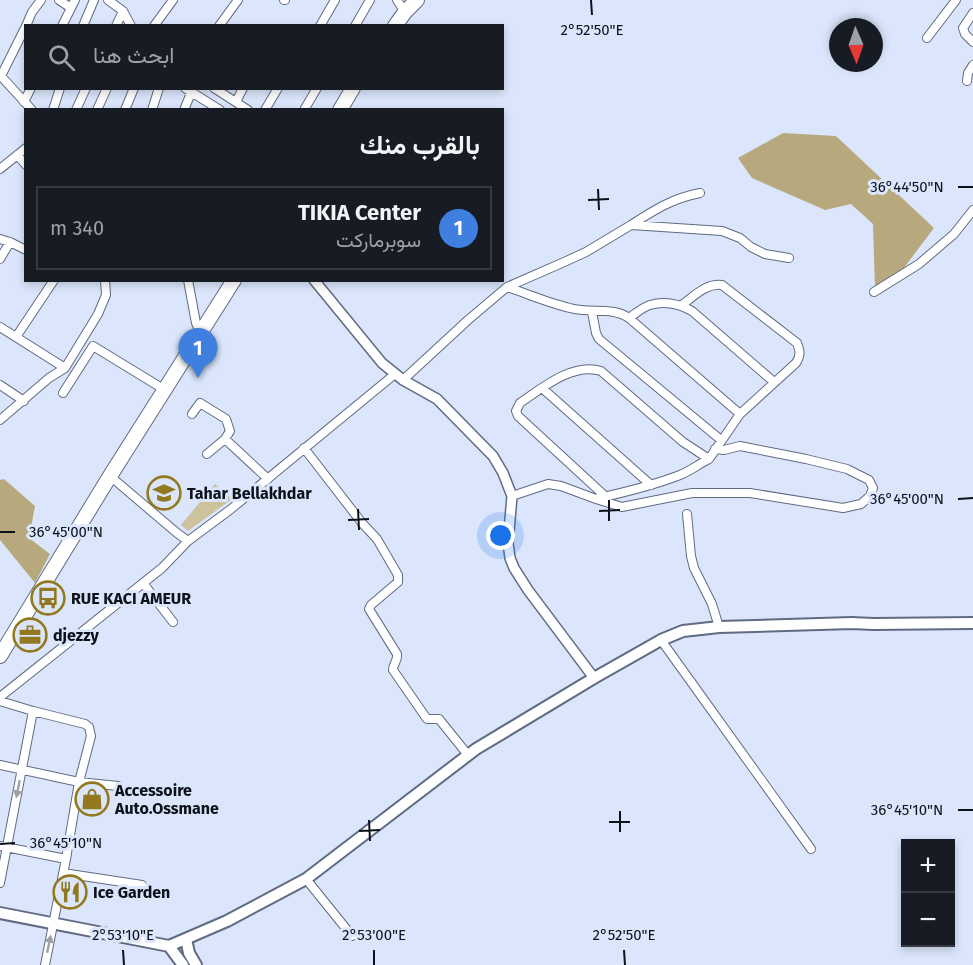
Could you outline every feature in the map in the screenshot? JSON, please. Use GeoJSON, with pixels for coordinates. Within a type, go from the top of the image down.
{"type":"FeatureCollection","features":[{"type":"Feature","properties":{"kind":"highway"},"geometry":{"type":"LineString","coordinates":[[397,24],[412,4]]}},
{"type":"Feature","properties":{"kind":"highway"},"geometry":{"type":"LineString","coordinates":[[341,108],[352,90]]}},
{"type":"Feature","properties":{"kind":"highway"},"geometry":{"type":"LineString","coordinates":[[0,656],[233,282]]}},
{"type":"Feature","properties":{"kind":"main road"},"geometry":{"type":"LineString","coordinates":[[0,913],[169,946],[227,921],[306,879],[468,756],[660,639],[683,631],[719,627],[852,623],[973,624]]}},
{"type":"Feature","properties":{"kind":"main road"},"geometry":{"type":"LineString","coordinates":[[186,939],[189,953],[196,965]]}},
{"type":"Feature","properties":{"kind":"main road"},"geometry":{"type":"LineString","coordinates":[[169,946],[183,965]]}},
{"type":"Feature","properties":{"kind":"street"},"geometry":{"type":"LineString","coordinates":[[27,24],[41,0]]}},
{"type":"Feature","properties":{"kind":"street"},"geometry":{"type":"LineString","coordinates":[[59,0],[71,8]]}},
{"type":"Feature","properties":{"kind":"street"},"geometry":{"type":"LineString","coordinates":[[63,24],[75,0]]}},
{"type":"Feature","properties":{"kind":"street"},"geometry":{"type":"LineString","coordinates":[[84,24],[93,0]]}},
{"type":"Feature","properties":{"kind":"street"},"geometry":{"type":"LineString","coordinates":[[108,0],[123,11],[130,24]]}},
{"type":"Feature","properties":{"kind":"street"},"geometry":{"type":"LineString","coordinates":[[155,24],[172,0]]}},
{"type":"Feature","properties":{"kind":"street"},"geometry":{"type":"LineString","coordinates":[[220,24],[238,0]]}},
{"type":"Feature","properties":{"kind":"street"},"geometry":{"type":"LineString","coordinates":[[322,24],[335,0]]}},
{"type":"Feature","properties":{"kind":"street"},"geometry":{"type":"LineString","coordinates":[[356,24],[370,0]]}},
{"type":"Feature","properties":{"kind":"street"},"geometry":{"type":"LineString","coordinates":[[397,0],[412,4]]}},
{"type":"Feature","properties":{"kind":"street"},"geometry":{"type":"LineString","coordinates":[[927,38],[956,0]]}},
{"type":"Feature","properties":{"kind":"street"},"geometry":{"type":"LineString","coordinates":[[117,24],[123,11]]}},
{"type":"Feature","properties":{"kind":"street"},"geometry":{"type":"LineString","coordinates":[[973,13],[963,28],[965,34],[973,42]]}},
{"type":"Feature","properties":{"kind":"street"},"geometry":{"type":"LineString","coordinates":[[23,35],[1,75],[30,108]]}},
{"type":"Feature","properties":{"kind":"street"},"geometry":{"type":"LineString","coordinates":[[967,81],[973,64]]}},
{"type":"Feature","properties":{"kind":"street"},"geometry":{"type":"LineString","coordinates":[[24,102],[30,90]]}},
{"type":"Feature","properties":{"kind":"street"},"geometry":{"type":"LineString","coordinates":[[54,108],[59,90]]}},
{"type":"Feature","properties":{"kind":"street"},"geometry":{"type":"LineString","coordinates":[[77,108],[85,90]]}},
{"type":"Feature","properties":{"kind":"street"},"geometry":{"type":"LineString","coordinates":[[98,108],[106,90]]}},
{"type":"Feature","properties":{"kind":"street"},"geometry":{"type":"LineString","coordinates":[[126,108],[133,90]]}},
{"type":"Feature","properties":{"kind":"street"},"geometry":{"type":"LineString","coordinates":[[153,108],[158,90]]}},
{"type":"Feature","properties":{"kind":"street"},"geometry":{"type":"LineString","coordinates":[[217,90],[245,108]]}},
{"type":"Feature","properties":{"kind":"street"},"geometry":{"type":"LineString","coordinates":[[236,102],[242,90]]}},
{"type":"Feature","properties":{"kind":"street"},"geometry":{"type":"LineString","coordinates":[[266,108],[277,90]]}},
{"type":"Feature","properties":{"kind":"street"},"geometry":{"type":"LineString","coordinates":[[305,108],[316,90]]}},
{"type":"Feature","properties":{"kind":"street"},"geometry":{"type":"LineString","coordinates":[[184,108],[188,91],[211,107]]}},
{"type":"Feature","properties":{"kind":"street"},"geometry":{"type":"LineString","coordinates":[[0,169],[24,150]]}},
{"type":"Feature","properties":{"kind":"street"},"geometry":{"type":"LineString","coordinates":[[17,155],[24,163]]}},
{"type":"Feature","properties":{"kind":"street"},"geometry":{"type":"LineString","coordinates":[[0,699],[162,568],[188,541],[231,509],[304,448],[399,377],[507,287],[570,260],[665,203],[700,193]]}},
{"type":"Feature","properties":{"kind":"street"},"geometry":{"type":"LineString","coordinates":[[874,292],[919,264],[954,234],[973,210]]}},
{"type":"Feature","properties":{"kind":"street"},"geometry":{"type":"LineString","coordinates":[[631,225],[722,231],[740,238],[765,254],[789,258]]}},
{"type":"Feature","properties":{"kind":"street"},"geometry":{"type":"LineString","coordinates":[[0,239],[24,249]]}},
{"type":"Feature","properties":{"kind":"street"},"geometry":{"type":"LineString","coordinates":[[0,259],[10,242]]}},
{"type":"Feature","properties":{"kind":"street"},"geometry":{"type":"LineString","coordinates":[[16,337],[53,282]]}},
{"type":"Feature","properties":{"kind":"street"},"geometry":{"type":"LineString","coordinates":[[0,420],[49,378],[65,368],[98,314],[106,295],[105,282]]}},
{"type":"Feature","properties":{"kind":"street"},"geometry":{"type":"LineString","coordinates":[[189,282],[196,323],[200,332]]}},
{"type":"Feature","properties":{"kind":"street"},"geometry":{"type":"LineString","coordinates":[[316,282],[382,363],[399,377],[437,399],[493,456],[512,496],[508,543],[514,568],[594,678]]}},
{"type":"Feature","properties":{"kind":"street"},"geometry":{"type":"LineString","coordinates":[[596,499],[651,485],[682,474],[709,459],[740,414],[800,357],[796,343],[723,285],[709,285],[681,305]]}},
{"type":"Feature","properties":{"kind":"street"},"geometry":{"type":"LineString","coordinates":[[507,287],[571,309],[620,312],[740,414]]}},
{"type":"Feature","properties":{"kind":"street"},"geometry":{"type":"LineString","coordinates":[[629,318],[648,306],[668,303],[681,305],[692,310],[774,382]]}},
{"type":"Feature","properties":{"kind":"street"},"geometry":{"type":"LineString","coordinates":[[592,312],[599,339],[721,440]]}},
{"type":"Feature","properties":{"kind":"street"},"geometry":{"type":"LineString","coordinates":[[0,327],[65,368]]}},
{"type":"Feature","properties":{"kind":"street"},"geometry":{"type":"LineString","coordinates":[[63,393],[93,346],[165,390]]}},
{"type":"Feature","properties":{"kind":"street"},"geometry":{"type":"LineString","coordinates":[[606,497],[518,416],[516,411],[517,406],[542,388],[571,372],[593,369],[601,371],[683,442],[709,459]]}},
{"type":"Feature","properties":{"kind":"street"},"geometry":{"type":"LineString","coordinates":[[0,385],[24,401]]}},
{"type":"Feature","properties":{"kind":"street"},"geometry":{"type":"LineString","coordinates":[[542,388],[651,485]]}},
{"type":"Feature","properties":{"kind":"street"},"geometry":{"type":"LineString","coordinates":[[192,414],[200,403],[226,419],[230,431],[225,440],[207,454]]}},
{"type":"Feature","properties":{"kind":"street"},"geometry":{"type":"LineString","coordinates":[[225,440],[268,479]]}},
{"type":"Feature","properties":{"kind":"street"},"geometry":{"type":"LineString","coordinates":[[512,496],[548,484],[561,486],[622,507],[692,494],[750,493],[843,508],[861,504],[870,496],[873,488],[869,480],[847,469],[740,446],[724,450],[715,449]]}},
{"type":"Feature","properties":{"kind":"street"},"geometry":{"type":"LineString","coordinates":[[304,448],[376,538],[398,575],[398,582],[369,609],[397,654],[397,662],[393,670],[428,719],[439,720],[468,756]]}},
{"type":"Feature","properties":{"kind":"street"},"geometry":{"type":"LineString","coordinates":[[110,476],[188,541]]}},
{"type":"Feature","properties":{"kind":"street"},"geometry":{"type":"LineString","coordinates":[[687,514],[694,568],[712,604],[719,627]]}},
{"type":"Feature","properties":{"kind":"street"},"geometry":{"type":"LineString","coordinates":[[143,583],[173,622]]}},
{"type":"Feature","properties":{"kind":"street"},"geometry":{"type":"LineString","coordinates":[[660,639],[811,849]]}},
{"type":"Feature","properties":{"kind":"street"},"geometry":{"type":"LineString","coordinates":[[0,699],[33,711],[85,724],[91,736],[79,782],[45,965]]}},
{"type":"Feature","properties":{"kind":"street"},"geometry":{"type":"LineString","coordinates":[[0,882],[3,846],[22,770],[33,711]]}},
{"type":"Feature","properties":{"kind":"street"},"geometry":{"type":"LineString","coordinates":[[0,765],[79,782],[118,786]]}},
{"type":"Feature","properties":{"kind":"street"},"geometry":{"type":"LineString","coordinates":[[3,846],[66,859]]}},
{"type":"Feature","properties":{"kind":"street"},"geometry":{"type":"LineString","coordinates":[[63,873],[142,885]]}},
{"type":"Feature","properties":{"kind":"street"},"geometry":{"type":"LineString","coordinates":[[306,879],[352,936]]}},
{"type":"Feature","properties":{"kind":"shaded area"},"geometry":{"type":"Polygon","coordinates":[[[783,133],[836,136],[934,228],[900,273],[875,290],[873,224],[851,204],[825,210],[752,178],[738,158],[783,133]]]}},
{"type":"Feature","properties":{"kind":"shaded area"},"geometry":{"type":"Polygon","coordinates":[[[4,479],[35,506],[29,538],[50,554],[35,583],[0,540],[0,480],[4,479]]]}},
{"type":"Feature","properties":{"kind":"shaded area"},"geometry":{"type":"Polygon","coordinates":[[[215,484],[232,499],[188,531],[181,525],[215,484]]]}},
{"type":"Feature","properties":{"kind":"place","name":"TIKIA Center"},"geometry":{"type":"Point","coordinates":[198,378]}},
{"type":"Feature","properties":{"kind":"place","name":"Tahar Bellakhdar"},"geometry":{"type":"Point","coordinates":[164,493]}},
{"type":"Feature","properties":{"kind":"place","name":"RUE KACI AMEUR"},"geometry":{"type":"Point","coordinates":[48,598]}},
{"type":"Feature","properties":{"kind":"place","name":"djezzy"},"geometry":{"type":"Point","coordinates":[30,635]}},
{"type":"Feature","properties":{"kind":"place","name":"Accessoire Auto.Ossmane"},"geometry":{"type":"Point","coordinates":[92,799]}},
{"type":"Feature","properties":{"kind":"place","name":"Ice Garden"},"geometry":{"type":"Point","coordinates":[70,892]}}]}
